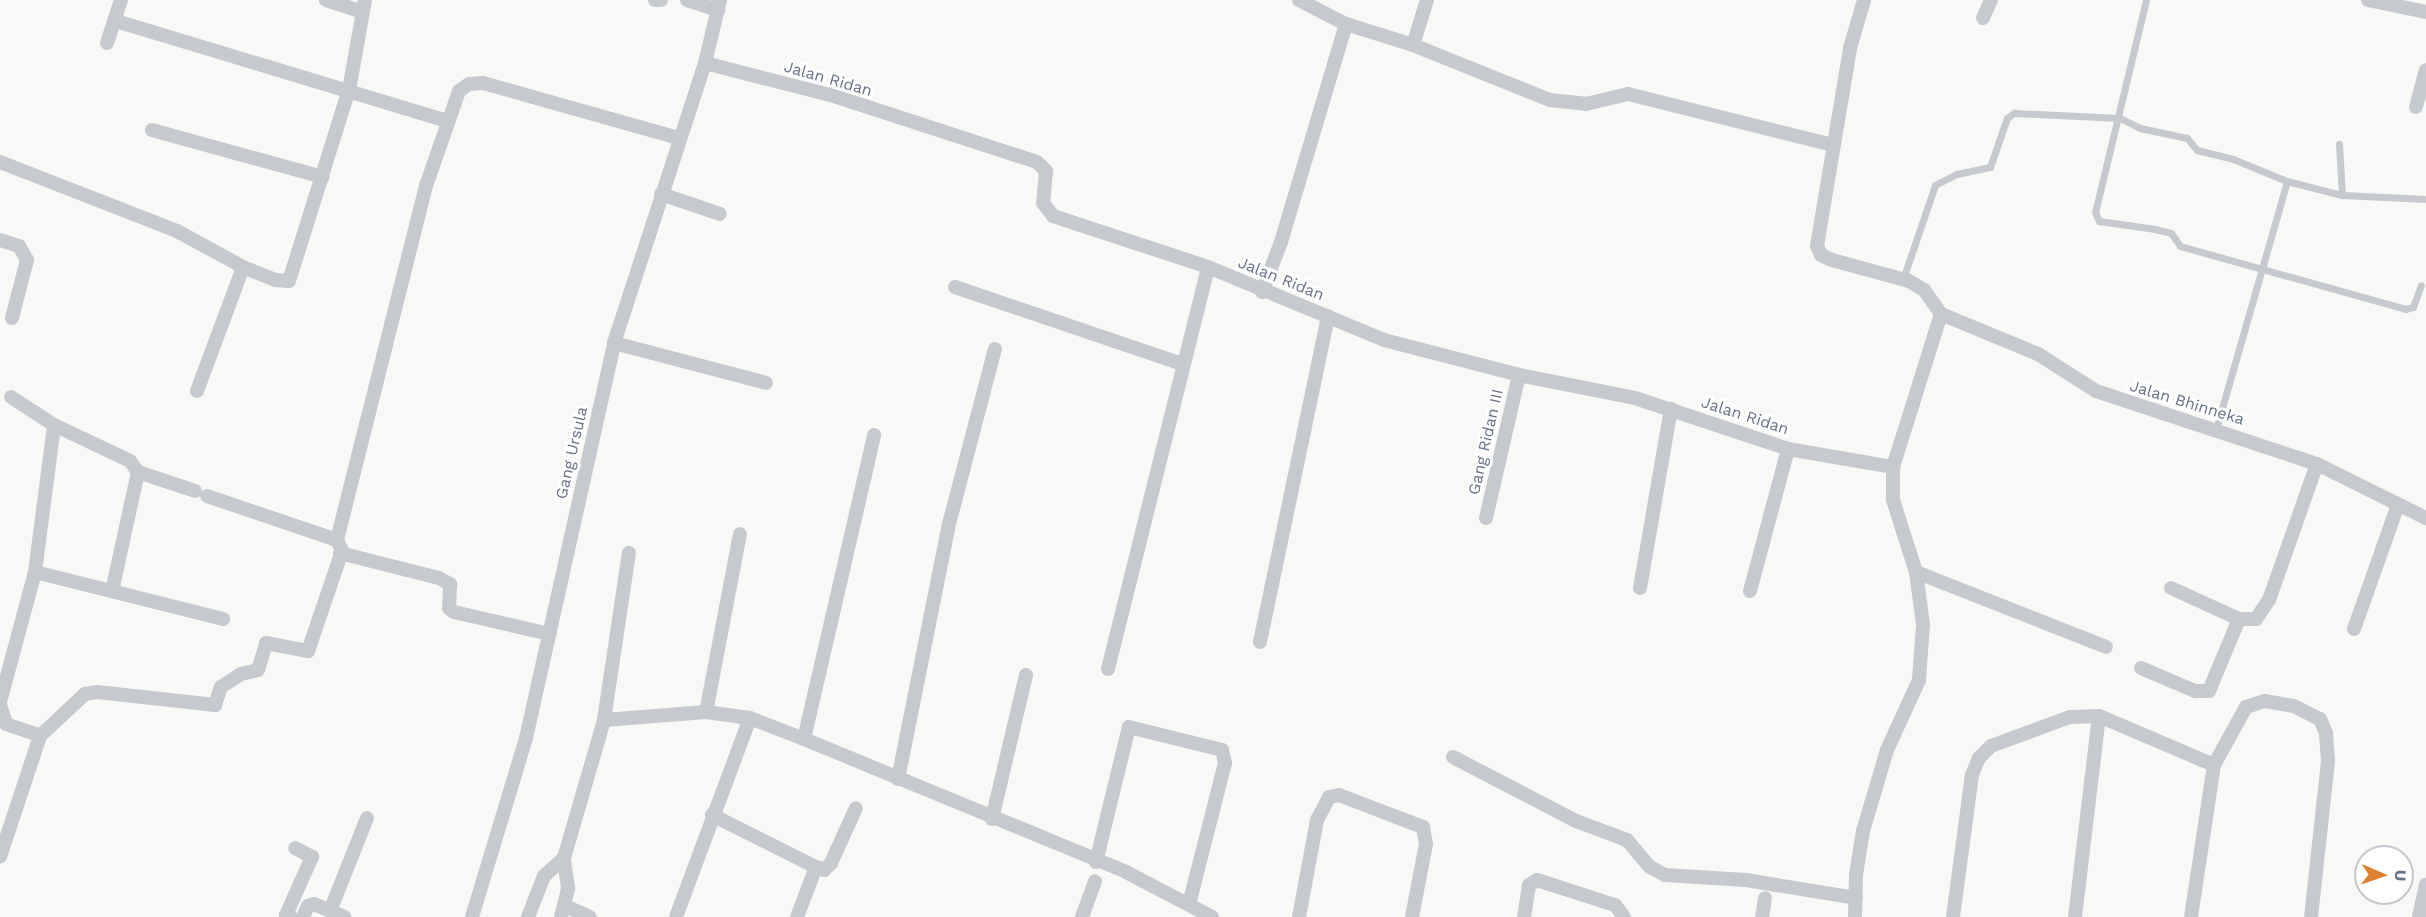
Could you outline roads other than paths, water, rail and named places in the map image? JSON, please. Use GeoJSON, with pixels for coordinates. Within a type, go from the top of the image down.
{"type":"FeatureCollection","features":[{"type":"Feature","properties":{"kind":"street"},"geometry":{"type":"LineString","coordinates":[[107,44],[121,0]]}},
{"type":"Feature","properties":{"kind":"street"},"geometry":{"type":"LineString","coordinates":[[0,162],[177,231],[243,267],[284,282],[292,278],[349,90],[364,6],[326,0]]}},
{"type":"Feature","properties":{"kind":"street"},"geometry":{"type":"LineString","coordinates":[[655,0],[661,0]]}},
{"type":"Feature","properties":{"kind":"street"},"geometry":{"type":"LineString","coordinates":[[687,0],[719,5]]}},
{"type":"Feature","properties":{"kind":"street"},"geometry":{"type":"LineString","coordinates":[[1413,45],[1426,0]]}},
{"type":"Feature","properties":{"kind":"street"},"geometry":{"type":"LineString","coordinates":[[1855,917],[1863,831],[1887,750],[1919,680],[1923,624],[1916,572],[1893,500],[1893,467],[1941,314],[1924,290],[1903,279],[1821,255],[1819,229],[1833,145],[1850,48],[1864,0]]}},
{"type":"Feature","properties":{"kind":"street"},"geometry":{"type":"LineString","coordinates":[[1983,18],[1991,0]]}},
{"type":"Feature","properties":{"kind":"street"},"geometry":{"type":"LineString","coordinates":[[2368,0],[2426,12]]}},
{"type":"Feature","properties":{"kind":"street"},"geometry":{"type":"LineString","coordinates":[[1303,1],[1346,24],[1413,45],[1550,100],[1586,104],[1628,94],[1833,145]]}},
{"type":"Feature","properties":{"kind":"street","name":"Gang Ursula"},"geometry":{"type":"LineString","coordinates":[[472,917],[526,738],[614,343],[705,63],[719,5]]}},
{"type":"Feature","properties":{"kind":"street"},"geometry":{"type":"LineString","coordinates":[[116,21],[447,121]]}},
{"type":"Feature","properties":{"kind":"street"},"geometry":{"type":"LineString","coordinates":[[1262,292],[1281,242],[1346,24]]}},
{"type":"Feature","properties":{"kind":"street","name":"Jalan Ridan"},"geometry":{"type":"LineString","coordinates":[[705,63],[837,97],[1037,162],[1046,171],[1043,203],[1053,216],[1208,267],[1262,292],[1328,316],[1384,340],[1519,375],[1671,409],[1788,448],[1893,467]]}},
{"type":"Feature","properties":{"kind":"street"},"geometry":{"type":"LineString","coordinates":[[2416,107],[2426,70]]}},
{"type":"Feature","properties":{"kind":"street"},"geometry":{"type":"LineString","coordinates":[[0,856],[40,736],[50,731],[72,703],[85,694],[97,692],[215,705],[220,687],[241,674],[258,670],[266,643],[308,651],[338,546],[427,183],[459,91],[469,84],[483,83],[679,138]]}},
{"type":"Feature","properties":{"kind":"street"},"geometry":{"type":"LineString","coordinates":[[152,130],[323,177]]}},
{"type":"Feature","properties":{"kind":"street"},"geometry":{"type":"LineString","coordinates":[[661,194],[720,214]]}},
{"type":"Feature","properties":{"kind":"street"},"geometry":{"type":"LineString","coordinates":[[0,240],[19,246],[27,260],[12,318]]}},
{"type":"Feature","properties":{"kind":"street"},"geometry":{"type":"LineString","coordinates":[[197,391],[243,267]]}},
{"type":"Feature","properties":{"kind":"street"},"geometry":{"type":"LineString","coordinates":[[1108,669],[1208,267]]}},
{"type":"Feature","properties":{"kind":"street"},"geometry":{"type":"LineString","coordinates":[[955,287],[1183,364]]}},
{"type":"Feature","properties":{"kind":"street","name":"Jalan Bhinneka"},"geometry":{"type":"LineString","coordinates":[[1941,314],[2038,354],[2096,391],[2317,464],[2426,518]]}},
{"type":"Feature","properties":{"kind":"street"},"geometry":{"type":"LineString","coordinates":[[1260,642],[1328,316]]}},
{"type":"Feature","properties":{"kind":"street"},"geometry":{"type":"LineString","coordinates":[[614,343],[766,384]]}},
{"type":"Feature","properties":{"kind":"street"},"geometry":{"type":"LineString","coordinates":[[898,779],[949,524],[995,349]]}},
{"type":"Feature","properties":{"kind":"street","name":"Gang Ridan III"},"geometry":{"type":"LineString","coordinates":[[1486,518],[1519,375]]}},
{"type":"Feature","properties":{"kind":"street"},"geometry":{"type":"LineString","coordinates":[[11,397],[54,425],[116,453],[138,472],[201,493],[338,546],[439,578],[450,584],[449,608],[454,612],[549,634]]}},
{"type":"Feature","properties":{"kind":"street"},"geometry":{"type":"LineString","coordinates":[[1640,588],[1671,409]]}},
{"type":"Feature","properties":{"kind":"street"},"geometry":{"type":"LineString","coordinates":[[40,736],[6,724],[0,704],[35,572],[54,425]]}},
{"type":"Feature","properties":{"kind":"street"},"geometry":{"type":"LineString","coordinates":[[804,739],[874,435]]}},
{"type":"Feature","properties":{"kind":"street"},"geometry":{"type":"LineString","coordinates":[[1750,591],[1788,448]]}},
{"type":"Feature","properties":{"kind":"street"},"geometry":{"type":"LineString","coordinates":[[2171,588],[2239,619],[2256,619],[2269,600],[2317,464]]}},
{"type":"Feature","properties":{"kind":"street"},"geometry":{"type":"LineString","coordinates":[[112,591],[138,472]]}},
{"type":"Feature","properties":{"kind":"street"},"geometry":{"type":"LineString","coordinates":[[2354,629],[2398,505]]}},
{"type":"Feature","properties":{"kind":"street"},"geometry":{"type":"LineString","coordinates":[[706,712],[740,534]]}},
{"type":"Feature","properties":{"kind":"street"},"geometry":{"type":"LineString","coordinates":[[590,917],[563,912],[568,888],[564,858],[604,720],[629,553]]}},
{"type":"Feature","properties":{"kind":"street"},"geometry":{"type":"LineString","coordinates":[[35,572],[223,619]]}},
{"type":"Feature","properties":{"kind":"street"},"geometry":{"type":"LineString","coordinates":[[1916,572],[2106,647]]}},
{"type":"Feature","properties":{"kind":"street"},"geometry":{"type":"LineString","coordinates":[[2141,668],[2194,691],[2209,691],[2239,619]]}},
{"type":"Feature","properties":{"kind":"street"},"geometry":{"type":"LineString","coordinates":[[992,819],[1026,675]]}},
{"type":"Feature","properties":{"kind":"street"},"geometry":{"type":"LineString","coordinates":[[2190,917],[2214,765],[2246,707],[2265,700],[2294,706],[2320,719],[2326,733],[2328,761],[2311,917]]}},
{"type":"Feature","properties":{"kind":"street"},"geometry":{"type":"LineString","coordinates":[[604,720],[706,712],[750,718],[1096,862],[1190,904],[1212,917]]}},
{"type":"Feature","properties":{"kind":"street"},"geometry":{"type":"LineString","coordinates":[[1953,917],[1969,790],[1979,758],[1991,746],[2070,717],[2099,716],[2214,765]]}},
{"type":"Feature","properties":{"kind":"street"},"geometry":{"type":"LineString","coordinates":[[2075,917],[2099,716]]}},
{"type":"Feature","properties":{"kind":"street"},"geometry":{"type":"LineString","coordinates":[[676,917],[712,815],[750,718]]}},
{"type":"Feature","properties":{"kind":"street"},"geometry":{"type":"LineString","coordinates":[[1096,862],[1129,727],[1222,750],[1225,763],[1190,904]]}},
{"type":"Feature","properties":{"kind":"street"},"geometry":{"type":"LineString","coordinates":[[1453,757],[1576,821],[1627,840],[1650,867],[1665,875],[1746,880],[1856,898]]}},
{"type":"Feature","properties":{"kind":"street"},"geometry":{"type":"LineString","coordinates":[[1299,917],[1317,820],[1329,797],[1340,795],[1423,827],[1426,844],[1412,917]]}},
{"type":"Feature","properties":{"kind":"street"},"geometry":{"type":"LineString","coordinates":[[712,815],[824,870],[831,863],[856,808]]}},
{"type":"Feature","properties":{"kind":"street"},"geometry":{"type":"LineString","coordinates":[[303,917],[308,906],[314,904],[337,914],[367,818]]}},
{"type":"Feature","properties":{"kind":"street"},"geometry":{"type":"LineString","coordinates":[[291,917],[286,915],[312,857],[295,848]]}},
{"type":"Feature","properties":{"kind":"street"},"geometry":{"type":"LineString","coordinates":[[528,917],[544,876],[564,858]]}},
{"type":"Feature","properties":{"kind":"street"},"geometry":{"type":"LineString","coordinates":[[797,917],[816,867]]}},
{"type":"Feature","properties":{"kind":"street"},"geometry":{"type":"LineString","coordinates":[[1524,917],[1529,885],[1537,879],[1616,904],[1624,917]]}},
{"type":"Feature","properties":{"kind":"street"},"geometry":{"type":"LineString","coordinates":[[1082,917],[1095,881]]}},
{"type":"Feature","properties":{"kind":"street"},"geometry":{"type":"LineString","coordinates":[[2419,917],[2426,885]]}},
{"type":"Feature","properties":{"kind":"street"},"geometry":{"type":"LineString","coordinates":[[1762,917],[1765,898]]}},
{"type":"Feature","properties":{"kind":"lane"},"geometry":{"type":"LineString","coordinates":[[2146,0],[2120,118],[2095,212],[2099,221],[2171,233],[2180,246],[2264,272],[2405,309],[2413,307],[2421,285]]}},
{"type":"Feature","properties":{"kind":"lane"},"geometry":{"type":"LineString","coordinates":[[1903,279],[1935,185],[1957,174],[1990,167],[2011,114],[2120,118],[2140,128],[2187,138],[2197,150],[2233,159],[2287,181],[2342,195],[2426,200]]}},
{"type":"Feature","properties":{"kind":"lane"},"geometry":{"type":"LineString","coordinates":[[2339,144],[2342,195]]}},
{"type":"Feature","properties":{"kind":"lane"},"geometry":{"type":"LineString","coordinates":[[2216,429],[2264,272],[2287,181]]}}]}
